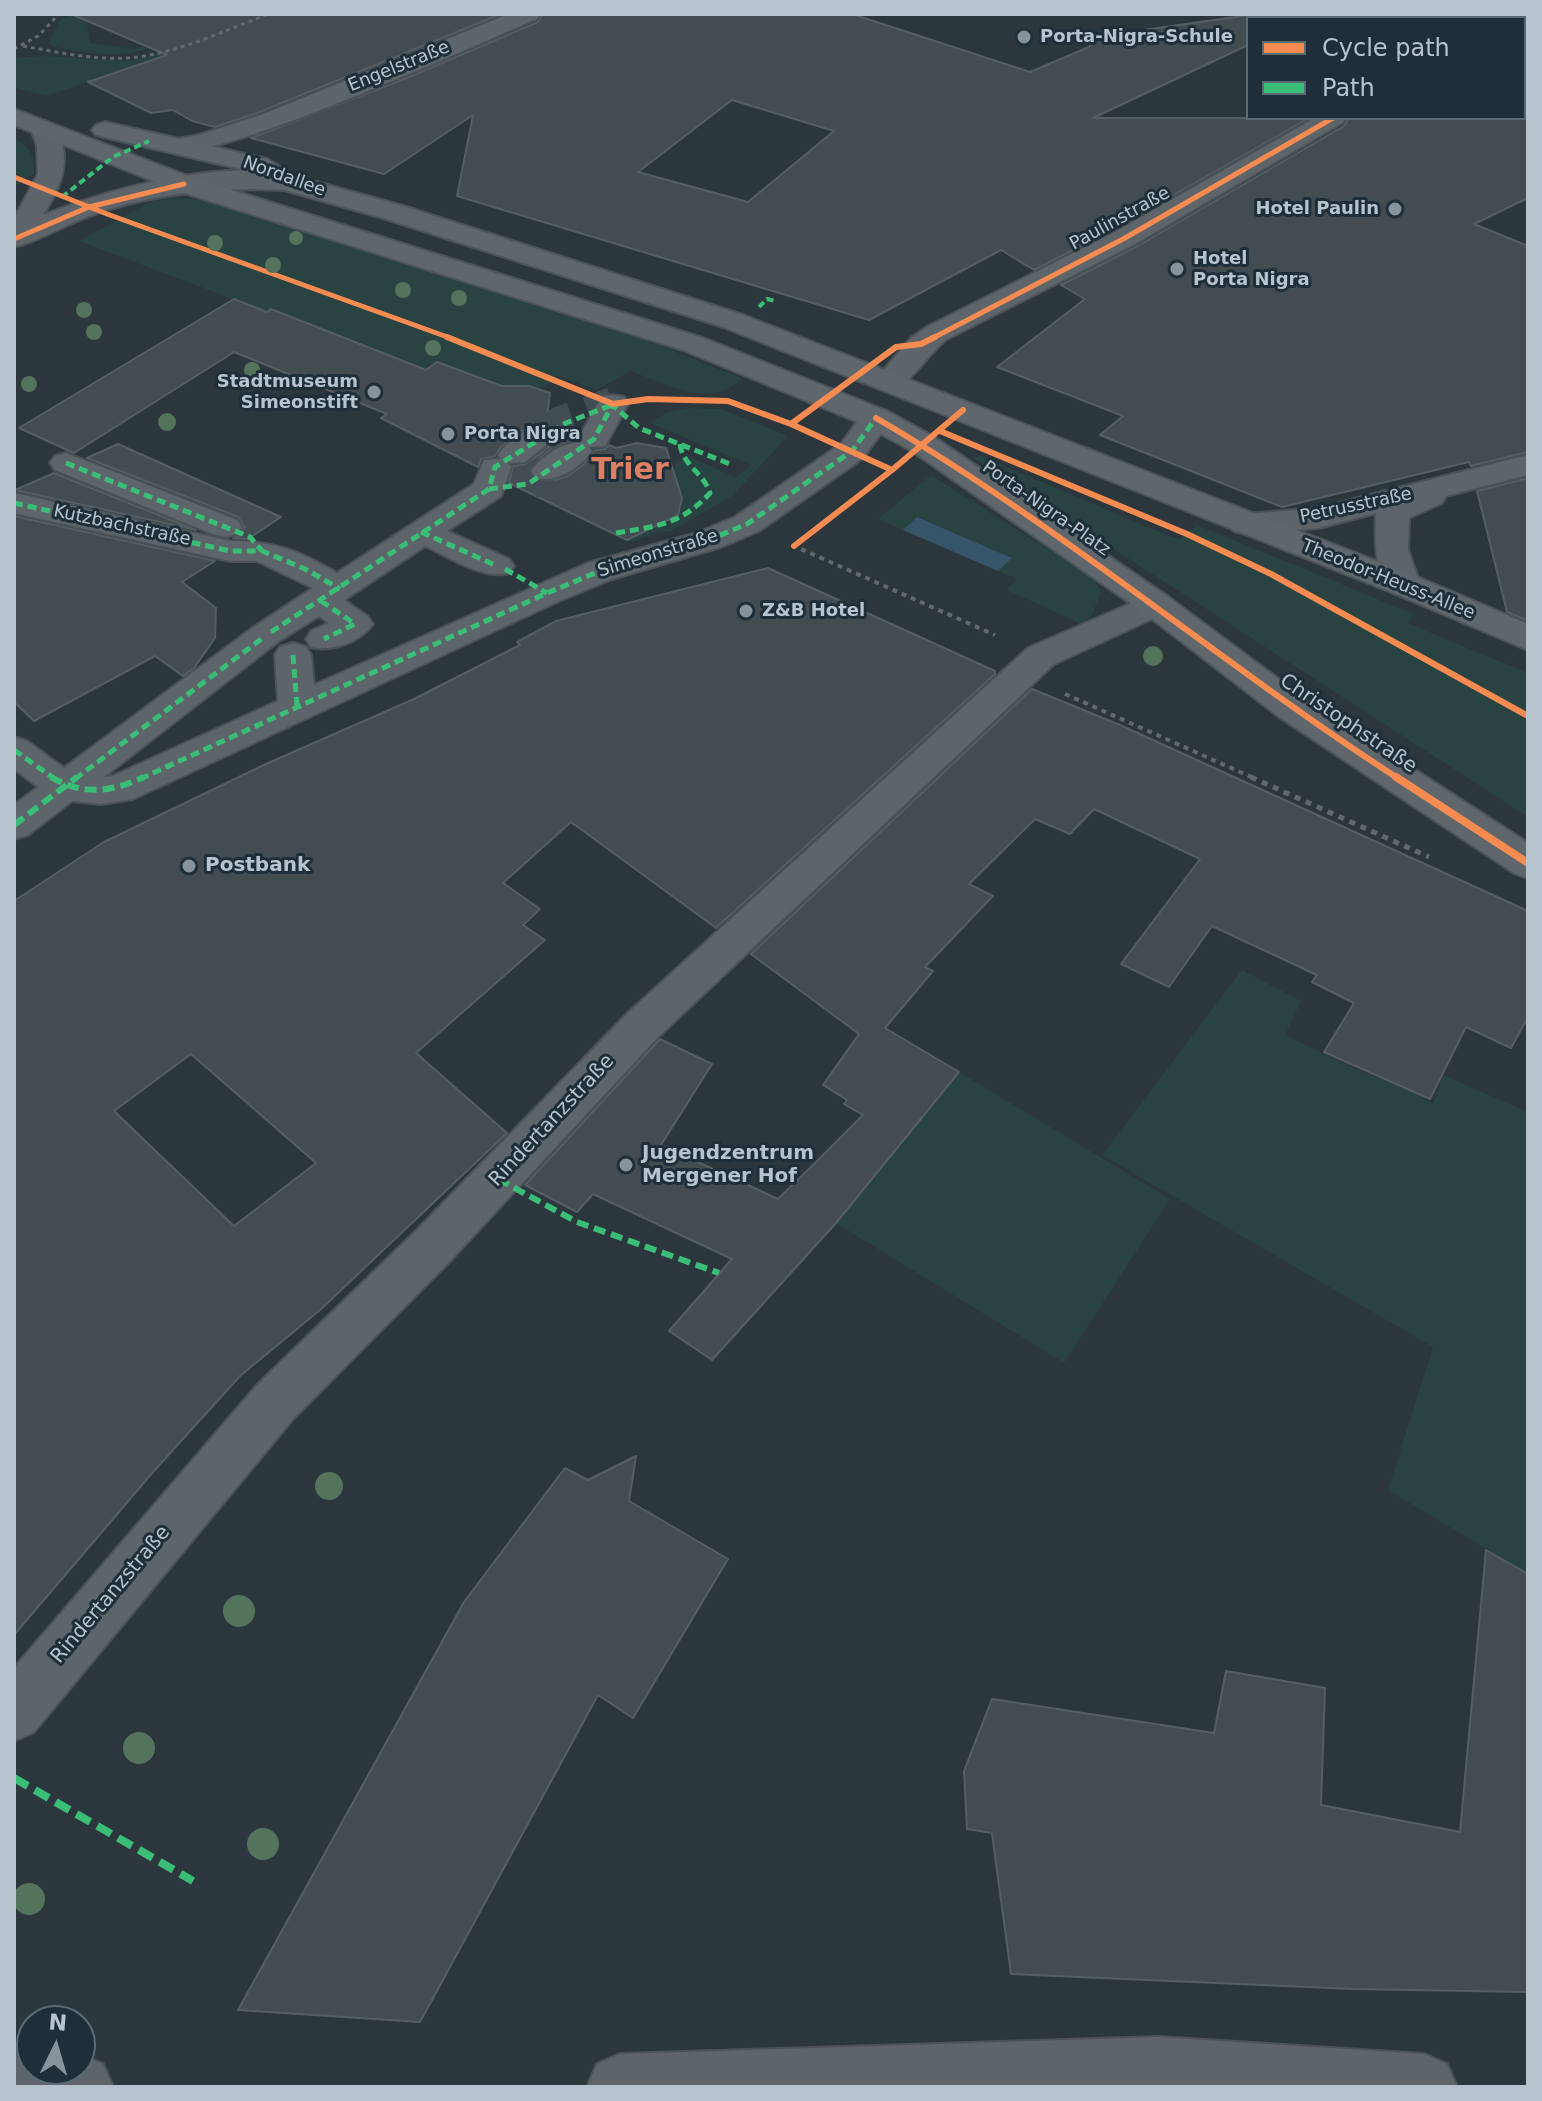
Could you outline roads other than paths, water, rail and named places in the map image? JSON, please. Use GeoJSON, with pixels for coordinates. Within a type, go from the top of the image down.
{"type":"FeatureCollection","features":[{"type":"Feature","properties":{"kind":"main road","name":"Nordallee"},"geometry":{"type":"LineString","coordinates":[[14,108],[258,165],[286,182],[733,321],[890,380]]}},
{"type":"Feature","properties":{"kind":"main road","name":"Nordallee"},"geometry":{"type":"LineString","coordinates":[[14,116],[184,184],[515,288]]}},
{"type":"Feature","properties":{"kind":"main road","name":"Porta-Nigra-Platz"},"geometry":{"type":"LineString","coordinates":[[515,288],[693,344],[876,418],[923,444],[1155,604]]}},
{"type":"Feature","properties":{"kind":"main road"},"geometry":{"type":"LineString","coordinates":[[876,418],[890,380],[1246,524]]}},
{"type":"Feature","properties":{"kind":"main road","name":"Theodor-Heuss-Allee"},"geometry":{"type":"LineString","coordinates":[[1246,524],[1403,584],[1528,638]]}},
{"type":"Feature","properties":{"kind":"main road","name":"Christophstraße"},"geometry":{"type":"LineString","coordinates":[[1155,604],[1291,707],[1528,863]]}},
{"type":"Feature","properties":{"kind":"street","name":"Engelstraße"},"geometry":{"type":"LineString","coordinates":[[175,146],[203,142],[270,120],[529,14]]}},
{"type":"Feature","properties":{"kind":"street"},"geometry":{"type":"LineString","coordinates":[[258,165],[254,153],[270,120]]}},
{"type":"Feature","properties":{"kind":"street","name":"Paulinstraße"},"geometry":{"type":"LineString","coordinates":[[890,380],[921,344],[937,333],[1125,238],[1330,120]]}},
{"type":"Feature","properties":{"kind":"street"},"geometry":{"type":"LineString","coordinates":[[14,239],[44,190],[54,165],[54,155],[44,129]]}},
{"type":"Feature","properties":{"kind":"street"},"geometry":{"type":"LineString","coordinates":[[14,239],[89,207],[184,184],[286,182]]}},
{"type":"Feature","properties":{"kind":"street"},"geometry":{"type":"LineString","coordinates":[[14,825],[64,787],[288,641],[330,595],[421,532],[515,473],[585,445],[613,404]]}},
{"type":"Feature","properties":{"kind":"street","name":"Simeonstraße"},"geometry":{"type":"LineString","coordinates":[[64,787],[92,793],[119,789],[547,593],[600,571],[709,540],[747,524],[852,451],[876,418]]}},
{"type":"Feature","properties":{"kind":"street"},"geometry":{"type":"LineString","coordinates":[[515,473],[543,435]]}},
{"type":"Feature","properties":{"kind":"street"},"geometry":{"type":"LineString","coordinates":[[66,463],[250,537],[246,551],[305,569],[355,624],[288,641]]}},
{"type":"Feature","properties":{"kind":"street","name":"Petrusstraße"},"geometry":{"type":"LineString","coordinates":[[1246,524],[1319,518],[1528,465]]}},
{"type":"Feature","properties":{"kind":"street","name":"Petrusstraße"},"geometry":{"type":"LineString","coordinates":[[1403,584],[1391,550],[1393,513],[1464,481]]}},
{"type":"Feature","properties":{"kind":"street","name":"Kutzbachstraße"},"geometry":{"type":"LineString","coordinates":[[14,503],[246,551]]}},
{"type":"Feature","properties":{"kind":"street"},"geometry":{"type":"LineString","coordinates":[[421,532],[501,568],[547,593]]}},
{"type":"Feature","properties":{"kind":"street","name":"Rindertanzstraße"},"geometry":{"type":"LineString","coordinates":[[14,1712],[275,1402],[434,1245],[652,1015],[1041,656],[1155,604]]}},
{"type":"Feature","properties":{"kind":"street"},"geometry":{"type":"LineString","coordinates":[[288,641],[297,706]]}},
{"type":"Feature","properties":{"kind":"street"},"geometry":{"type":"LineString","coordinates":[[14,750],[64,787]]}},
{"type":"Feature","properties":{"kind":"street"},"geometry":{"type":"LineString","coordinates":[[623,2087],[1159,2069],[1424,2087]]}},
{"type":"Feature","properties":{"kind":"water"},"geometry":{"type":"Polygon","coordinates":[[[917,517],[1012,558],[998,571],[903,530],[917,517]]]}},
{"type":"Feature","properties":{"kind":"tunnel"},"geometry":{"type":"LineString","coordinates":[[543,435],[561,423],[613,404]]}},
{"type":"Feature","properties":{"kind":"tunnel"},"geometry":{"type":"LineString","coordinates":[[528,484],[547,471]]}},
{"type":"Feature","properties":{"kind":"place","name":"Porta-Nigra-Schule"},"geometry":{"type":"Point","coordinates":[1024,37]}},
{"type":"Feature","properties":{"kind":"place","name":"Hotel Paulin"},"geometry":{"type":"Point","coordinates":[1395,209]}},
{"type":"Feature","properties":{"kind":"place","name":"Hotel Porta Nigra"},"geometry":{"type":"Point","coordinates":[1177,269]}},
{"type":"Feature","properties":{"kind":"place","name":"Stadtmuseum Simeonstift"},"geometry":{"type":"Point","coordinates":[374,392]}},
{"type":"Feature","properties":{"kind":"place","name":"Porta Nigra"},"geometry":{"type":"Point","coordinates":[448,434]}},
{"type":"Feature","properties":{"kind":"place","name":"Z&B Hotel"},"geometry":{"type":"Point","coordinates":[746,611]}},
{"type":"Feature","properties":{"kind":"place","name":"Postbank"},"geometry":{"type":"Point","coordinates":[189,866]}},
{"type":"Feature","properties":{"kind":"place","name":"Jugendzentrum Mergener Hof"},"geometry":{"type":"Point","coordinates":[626,1165]}},
{"type":"Feature","properties":{"kind":"district","name":"Trier"},"geometry":{"type":"Point","coordinates":[630,471]}}]}
